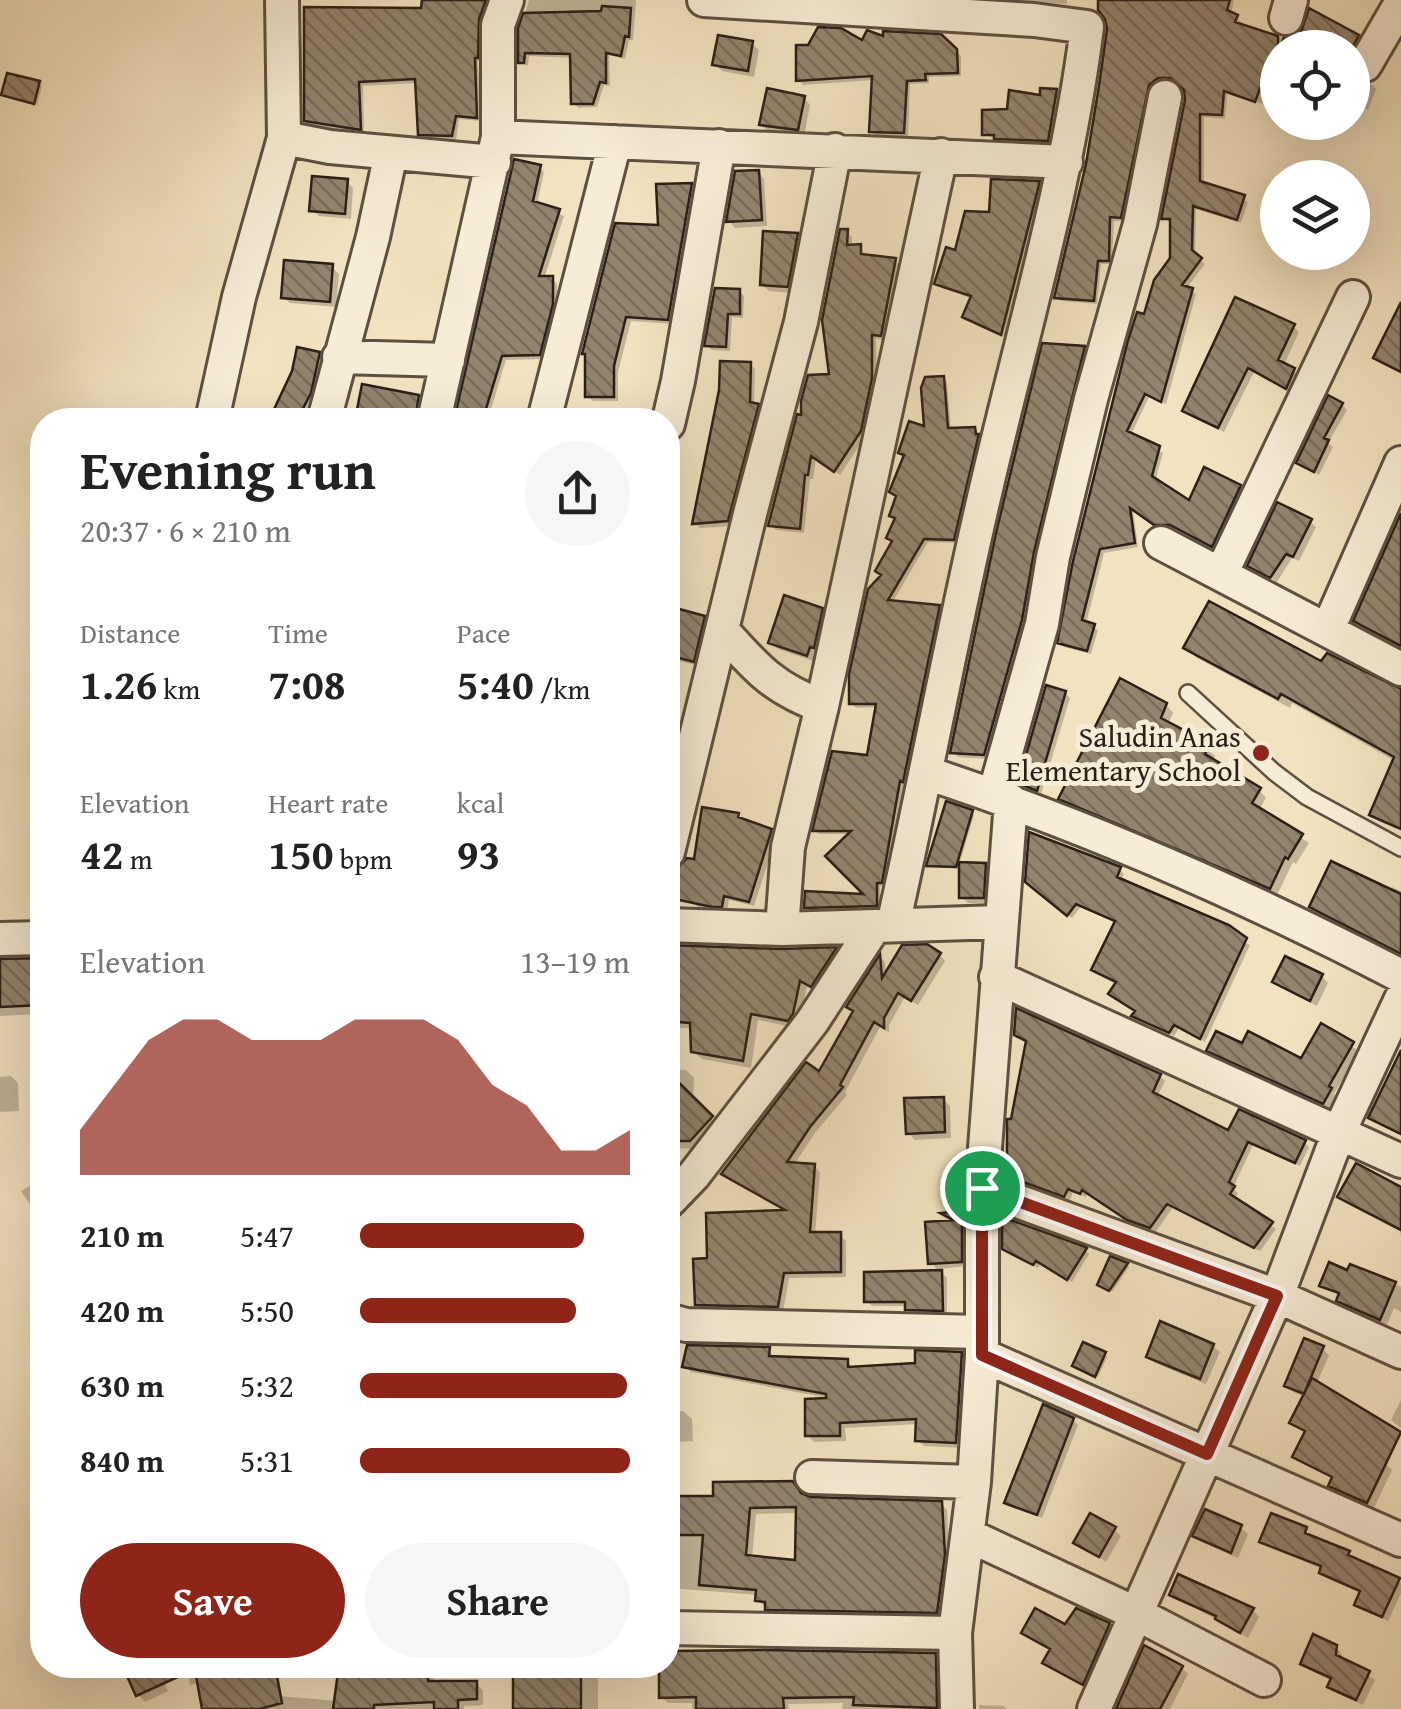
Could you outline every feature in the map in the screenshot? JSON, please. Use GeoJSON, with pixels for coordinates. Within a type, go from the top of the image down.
{"type":"FeatureCollection","features":[{"type":"Feature","properties":{"kind":"street"},"geometry":{"type":"LineString","coordinates":[[215,408],[239,298],[284,138],[282,0]]}},
{"type":"Feature","properties":{"kind":"street"},"geometry":{"type":"LineString","coordinates":[[437,408],[496,149],[498,25],[507,0]]}},
{"type":"Feature","properties":{"kind":"street"},"geometry":{"type":"LineString","coordinates":[[680,1190],[884,926],[928,772],[955,622],[1066,162],[1090,13],[1034,20],[704,0]]}},
{"type":"Feature","properties":{"kind":"street"},"geometry":{"type":"LineString","coordinates":[[1370,58],[1401,4]]}},
{"type":"Feature","properties":{"kind":"street"},"geometry":{"type":"LineString","coordinates":[[956,1709],[955,1632],[974,1482],[981,1343],[982,1188],[1000,922],[1002,798],[1091,399],[1140,224],[1165,97]]}},
{"type":"Feature","properties":{"kind":"street"},"geometry":{"type":"LineString","coordinates":[[284,138],[391,153],[615,142],[1066,162]]}},
{"type":"Feature","properties":{"kind":"street"},"geometry":{"type":"LineString","coordinates":[[547,408],[615,142]]}},
{"type":"Feature","properties":{"kind":"street"},"geometry":{"type":"LineString","coordinates":[[672,408],[719,146]]}},
{"type":"Feature","properties":{"kind":"street"},"geometry":{"type":"LineString","coordinates":[[680,804],[801,322],[835,150]]}},
{"type":"Feature","properties":{"kind":"street"},"geometry":{"type":"LineString","coordinates":[[327,408],[391,153]]}},
{"type":"Feature","properties":{"kind":"street"},"geometry":{"type":"LineString","coordinates":[[782,929],[788,847],[941,155]]}},
{"type":"Feature","properties":{"kind":"street"},"geometry":{"type":"LineString","coordinates":[[1222,572],[1353,297]]}},
{"type":"Feature","properties":{"kind":"street"},"geometry":{"type":"LineString","coordinates":[[339,357],[448,360]]}},
{"type":"Feature","properties":{"kind":"street"},"geometry":{"type":"LineString","coordinates":[[1328,629],[1401,463]]}},
{"type":"Feature","properties":{"kind":"street"},"geometry":{"type":"LineString","coordinates":[[1162,543],[1401,669]]}},
{"type":"Feature","properties":{"kind":"street"},"geometry":{"type":"LineString","coordinates":[[723,632],[765,678],[794,696],[822,706]]}},
{"type":"Feature","properties":{"kind":"street"},"geometry":{"type":"LineString","coordinates":[[928,772],[1002,798],[1298,922],[1401,976]]}},
{"type":"Feature","properties":{"kind":"street"},"geometry":{"type":"LineString","coordinates":[[680,925],[782,929],[1000,922]]}},
{"type":"Feature","properties":{"kind":"street"},"geometry":{"type":"LineString","coordinates":[[0,940],[30,939]]}},
{"type":"Feature","properties":{"kind":"street"},"geometry":{"type":"LineString","coordinates":[[996,977],[1401,1162]]}},
{"type":"Feature","properties":{"kind":"street"},"geometry":{"type":"LineString","coordinates":[[1094,1709],[1277,1296],[1339,1132],[1401,999]]}},
{"type":"Feature","properties":{"kind":"street"},"geometry":{"type":"LineString","coordinates":[[982,1188],[1277,1296],[1401,1352]]}},
{"type":"Feature","properties":{"kind":"street"},"geometry":{"type":"LineString","coordinates":[[680,1323],[981,1343],[1207,1454],[1401,1540]]}},
{"type":"Feature","properties":{"kind":"street"},"geometry":{"type":"LineString","coordinates":[[812,1477],[974,1482]]}},
{"type":"Feature","properties":{"kind":"street"},"geometry":{"type":"LineString","coordinates":[[968,1534],[1137,1614],[1264,1680]]}},
{"type":"Feature","properties":{"kind":"street"},"geometry":{"type":"LineString","coordinates":[[680,1628],[955,1632]]}},
{"type":"Feature","properties":{"kind":"lane"},"geometry":{"type":"LineString","coordinates":[[1188,693],[1307,797],[1401,848]]}},
{"type":"Feature","properties":{"kind":"building"},"geometry":{"type":"Polygon","coordinates":[[[422,0],[486,0],[479,19],[475,58],[477,118],[456,116],[452,136],[418,135],[415,79],[359,82],[361,130],[304,121],[304,7],[421,8],[422,0]]]}},
{"type":"Feature","properties":{"kind":"building"},"geometry":{"type":"Polygon","coordinates":[[[1098,0],[1230,0],[1227,10],[1238,15],[1235,22],[1260,30],[1260,89],[1255,102],[1224,91],[1222,115],[1200,114],[1200,181],[1245,195],[1237,220],[1193,206],[1192,250],[1202,258],[1182,285],[1193,288],[1161,402],[1145,394],[1127,431],[1160,446],[1152,476],[1189,500],[1204,467],[1241,485],[1212,547],[1170,525],[1154,525],[1130,508],[1135,543],[1100,549],[1082,620],[1095,624],[1087,651],[1057,643],[1073,561],[1128,340],[1137,312],[1144,314],[1154,280],[1170,258],[1170,219],[1161,219],[1185,100],[1184,90],[1170,78],[1158,78],[1149,85],[1121,218],[1110,217],[1109,261],[1098,261],[1094,301],[1054,298],[1086,164],[1099,86],[1107,29],[1098,0]]]}},
{"type":"Feature","properties":{"kind":"building"},"geometry":{"type":"Polygon","coordinates":[[[602,6],[631,8],[629,37],[625,36],[621,56],[606,53],[606,83],[600,82],[593,104],[571,104],[570,54],[525,53],[524,63],[518,63],[518,28],[523,13],[601,11],[602,6]]]}},
{"type":"Feature","properties":{"kind":"building"},"geometry":{"type":"Polygon","coordinates":[[[1309,8],[1350,30],[1302,30],[1309,8]]]}},
{"type":"Feature","properties":{"kind":"building"},"geometry":{"type":"Polygon","coordinates":[[[818,27],[841,28],[862,40],[867,30],[883,36],[883,31],[941,34],[957,49],[958,73],[925,74],[926,80],[907,81],[904,133],[869,132],[872,76],[796,81],[796,45],[808,45],[818,27]]]}},
{"type":"Feature","properties":{"kind":"building"},"geometry":{"type":"Polygon","coordinates":[[[718,35],[753,41],[748,71],[712,65],[718,35]]]}},
{"type":"Feature","properties":{"kind":"building"},"geometry":{"type":"Polygon","coordinates":[[[7,73],[40,81],[34,104],[1,95],[7,73]]]}},
{"type":"Feature","properties":{"kind":"building"},"geometry":{"type":"Polygon","coordinates":[[[767,88],[805,96],[798,130],[759,125],[767,88]]]}},
{"type":"Feature","properties":{"kind":"building"},"geometry":{"type":"Polygon","coordinates":[[[1040,88],[1057,89],[1048,141],[982,135],[982,110],[1007,109],[1009,90],[1040,95],[1040,88]]]}},
{"type":"Feature","properties":{"kind":"building"},"geometry":{"type":"Polygon","coordinates":[[[514,159],[541,165],[533,201],[560,209],[539,276],[553,276],[553,304],[540,355],[502,356],[486,408],[457,408],[514,159]]]}},
{"type":"Feature","properties":{"kind":"building"},"geometry":{"type":"Polygon","coordinates":[[[759,170],[762,220],[726,222],[735,171],[759,170]]]}},
{"type":"Feature","properties":{"kind":"building"},"geometry":{"type":"Polygon","coordinates":[[[312,176],[348,179],[345,214],[309,211],[312,176]]]}},
{"type":"Feature","properties":{"kind":"building"},"geometry":{"type":"Polygon","coordinates":[[[991,179],[1040,181],[1001,335],[962,317],[971,296],[934,284],[946,247],[955,250],[965,211],[989,212],[991,179]]]}},
{"type":"Feature","properties":{"kind":"building"},"geometry":{"type":"Polygon","coordinates":[[[692,183],[668,320],[626,317],[614,366],[614,397],[585,397],[582,354],[615,223],[658,225],[656,184],[692,183]]]}},
{"type":"Feature","properties":{"kind":"building"},"geometry":{"type":"Polygon","coordinates":[[[840,229],[848,229],[847,245],[861,244],[861,254],[896,258],[881,336],[872,335],[872,378],[861,431],[834,472],[811,456],[805,475],[800,529],[768,526],[797,414],[801,415],[808,375],[829,374],[822,320],[840,229]]]}},
{"type":"Feature","properties":{"kind":"building"},"geometry":{"type":"Polygon","coordinates":[[[763,231],[798,233],[788,287],[760,285],[763,231]]]}},
{"type":"Feature","properties":{"kind":"building"},"geometry":{"type":"Polygon","coordinates":[[[284,260],[333,264],[330,302],[281,298],[284,260]]]}},
{"type":"Feature","properties":{"kind":"building"},"geometry":{"type":"Polygon","coordinates":[[[715,288],[740,289],[740,314],[728,314],[726,347],[704,346],[715,288]]]}},
{"type":"Feature","properties":{"kind":"building"},"geometry":{"type":"Polygon","coordinates":[[[1235,297],[1295,324],[1278,360],[1295,368],[1286,389],[1248,368],[1218,428],[1182,411],[1235,297]]]}},
{"type":"Feature","properties":{"kind":"building"},"geometry":{"type":"Polygon","coordinates":[[[1401,302],[1401,372],[1373,358],[1401,302]]]}},
{"type":"Feature","properties":{"kind":"building"},"geometry":{"type":"Polygon","coordinates":[[[1042,343],[1085,346],[1034,552],[1022,620],[984,755],[950,753],[996,533],[1042,343]]]}},
{"type":"Feature","properties":{"kind":"building"},"geometry":{"type":"Polygon","coordinates":[[[297,347],[320,352],[311,393],[303,408],[275,408],[292,371],[297,347]]]}},
{"type":"Feature","properties":{"kind":"building"},"geometry":{"type":"Polygon","coordinates":[[[720,361],[751,362],[750,402],[759,404],[728,521],[692,524],[719,390],[720,361]]]}},
{"type":"Feature","properties":{"kind":"building"},"geometry":{"type":"Polygon","coordinates":[[[944,376],[948,428],[975,427],[979,434],[954,540],[924,539],[888,600],[940,605],[903,782],[900,781],[882,883],[877,883],[877,906],[804,908],[805,891],[863,894],[825,856],[851,831],[812,831],[832,751],[867,755],[876,704],[849,704],[849,674],[868,589],[881,575],[875,571],[892,541],[886,538],[895,518],[889,516],[896,496],[889,492],[904,455],[898,453],[909,421],[924,426],[921,388],[925,377],[944,376]]]}},
{"type":"Feature","properties":{"kind":"building"},"geometry":{"type":"Polygon","coordinates":[[[362,384],[419,395],[417,408],[357,408],[362,384]]]}},
{"type":"Feature","properties":{"kind":"building"},"geometry":{"type":"Polygon","coordinates":[[[1328,395],[1343,403],[1324,438],[1329,440],[1314,472],[1296,463],[1328,395]]]}},
{"type":"Feature","properties":{"kind":"building"},"geometry":{"type":"Polygon","coordinates":[[[1277,502],[1312,519],[1293,557],[1286,554],[1270,578],[1247,566],[1277,502]]]}},
{"type":"Feature","properties":{"kind":"building"},"geometry":{"type":"Polygon","coordinates":[[[1401,513],[1401,646],[1353,621],[1401,513]]]}},
{"type":"Feature","properties":{"kind":"building"},"geometry":{"type":"Polygon","coordinates":[[[784,595],[823,608],[814,648],[810,647],[807,656],[768,643],[784,595]]]}},
{"type":"Feature","properties":{"kind":"building"},"geometry":{"type":"Polygon","coordinates":[[[1209,601],[1321,661],[1327,653],[1401,689],[1401,829],[1369,815],[1394,757],[1281,694],[1278,699],[1183,648],[1209,601]]]}},
{"type":"Feature","properties":{"kind":"building"},"geometry":{"type":"Polygon","coordinates":[[[680,609],[705,616],[694,662],[680,658],[680,609]]]}},
{"type":"Feature","properties":{"kind":"building"},"geometry":{"type":"Polygon","coordinates":[[[1120,678],[1167,703],[1161,718],[1199,738],[1209,747],[1205,754],[1261,788],[1252,803],[1303,834],[1288,859],[1285,857],[1270,889],[1058,799],[1120,678]]]}},
{"type":"Feature","properties":{"kind":"building"},"geometry":{"type":"Polygon","coordinates":[[[1046,685],[1066,691],[1037,791],[1018,783],[1046,685]]]}},
{"type":"Feature","properties":{"kind":"building"},"geometry":{"type":"Polygon","coordinates":[[[946,801],[973,810],[956,867],[926,866],[946,801]]]}},
{"type":"Feature","properties":{"kind":"building"},"geometry":{"type":"Polygon","coordinates":[[[702,807],[739,813],[738,817],[772,829],[749,902],[724,896],[722,907],[712,907],[680,900],[680,865],[687,858],[694,859],[702,807]]]}},
{"type":"Feature","properties":{"kind":"building"},"geometry":{"type":"Polygon","coordinates":[[[1029,832],[1121,867],[1117,877],[1229,925],[1247,938],[1200,1039],[1174,1025],[1169,1033],[1131,1016],[1135,1011],[1108,994],[1116,982],[1091,970],[1115,921],[1076,904],[1067,916],[1025,882],[1029,832]]]}},
{"type":"Feature","properties":{"kind":"building"},"geometry":{"type":"Polygon","coordinates":[[[1331,861],[1401,894],[1401,954],[1309,907],[1331,861]]]}},
{"type":"Feature","properties":{"kind":"building"},"geometry":{"type":"Polygon","coordinates":[[[959,862],[986,863],[984,898],[959,898],[959,862]]]}},
{"type":"Feature","properties":{"kind":"building"},"geometry":{"type":"Polygon","coordinates":[[[927,944],[941,953],[911,1001],[898,993],[884,1018],[884,1028],[874,1022],[840,1085],[843,1087],[787,1162],[815,1164],[810,1232],[841,1232],[841,1272],[784,1273],[778,1307],[695,1305],[693,1259],[707,1258],[706,1213],[785,1210],[721,1174],[806,1062],[819,1071],[853,1011],[846,1007],[880,954],[882,978],[902,945],[927,944]]]}},
{"type":"Feature","properties":{"kind":"building"},"geometry":{"type":"Polygon","coordinates":[[[680,945],[837,947],[811,987],[800,981],[788,1021],[751,1014],[743,1061],[691,1052],[690,1023],[680,1022],[680,945]]]}},
{"type":"Feature","properties":{"kind":"building"},"geometry":{"type":"Polygon","coordinates":[[[1285,956],[1323,974],[1310,1001],[1272,982],[1285,956]]]}},
{"type":"Feature","properties":{"kind":"building"},"geometry":{"type":"Polygon","coordinates":[[[30,958],[30,1006],[0,1007],[0,959],[30,958]]]}},
{"type":"Feature","properties":{"kind":"building"},"geometry":{"type":"Polygon","coordinates":[[[1016,1008],[1161,1074],[1153,1092],[1228,1130],[1239,1109],[1306,1140],[1295,1163],[1248,1142],[1229,1182],[1235,1186],[1230,1194],[1273,1222],[1254,1248],[1167,1204],[1150,1228],[1127,1220],[1082,1190],[1080,1194],[1068,1189],[1064,1197],[1007,1176],[1007,1119],[1011,1119],[1026,1041],[1014,1035],[1016,1008]]]}},
{"type":"Feature","properties":{"kind":"building"},"geometry":{"type":"Polygon","coordinates":[[[1321,1023],[1354,1042],[1323,1104],[1206,1051],[1216,1031],[1242,1043],[1248,1031],[1301,1058],[1321,1023]]]}},
{"type":"Feature","properties":{"kind":"building"},"geometry":{"type":"Polygon","coordinates":[[[1401,1050],[1401,1134],[1368,1118],[1401,1050]]]}},
{"type":"Feature","properties":{"kind":"building"},"geometry":{"type":"Polygon","coordinates":[[[680,1084],[713,1116],[690,1141],[680,1141],[680,1084]]]}},
{"type":"Feature","properties":{"kind":"building"},"geometry":{"type":"Polygon","coordinates":[[[944,1097],[945,1132],[906,1134],[904,1098],[944,1097]]]}},
{"type":"Feature","properties":{"kind":"building"},"geometry":{"type":"Polygon","coordinates":[[[1356,1163],[1401,1187],[1401,1230],[1337,1197],[1356,1163]]]}},
{"type":"Feature","properties":{"kind":"building"},"geometry":{"type":"Polygon","coordinates":[[[962,1211],[962,1262],[928,1264],[925,1222],[953,1220],[940,1213],[962,1211]]]}},
{"type":"Feature","properties":{"kind":"building"},"geometry":{"type":"Polygon","coordinates":[[[1002,1217],[1086,1247],[1067,1280],[1036,1261],[1033,1265],[1002,1249],[1002,1217]]]}},
{"type":"Feature","properties":{"kind":"building"},"geometry":{"type":"Polygon","coordinates":[[[1110,1256],[1128,1263],[1109,1291],[1097,1285],[1110,1256]]]}},
{"type":"Feature","properties":{"kind":"building"},"geometry":{"type":"Polygon","coordinates":[[[1329,1262],[1347,1270],[1350,1264],[1396,1282],[1380,1320],[1336,1301],[1339,1293],[1319,1286],[1329,1262]]]}},
{"type":"Feature","properties":{"kind":"building"},"geometry":{"type":"Polygon","coordinates":[[[942,1270],[943,1311],[905,1310],[905,1302],[864,1302],[864,1272],[942,1270]]]}},
{"type":"Feature","properties":{"kind":"building"},"geometry":{"type":"Polygon","coordinates":[[[1160,1321],[1214,1344],[1200,1379],[1146,1357],[1160,1321]]]}},
{"type":"Feature","properties":{"kind":"building"},"geometry":{"type":"Polygon","coordinates":[[[1304,1338],[1324,1346],[1304,1394],[1284,1386],[1304,1338]]]}},
{"type":"Feature","properties":{"kind":"building"},"geometry":{"type":"Polygon","coordinates":[[[1083,1342],[1106,1352],[1095,1377],[1072,1366],[1083,1342]]]}},
{"type":"Feature","properties":{"kind":"building"},"geometry":{"type":"Polygon","coordinates":[[[687,1345],[770,1347],[769,1356],[848,1359],[848,1367],[915,1363],[915,1350],[962,1352],[956,1443],[915,1441],[916,1419],[840,1423],[840,1436],[805,1436],[805,1399],[826,1398],[826,1394],[682,1367],[687,1345]]]}},
{"type":"Feature","properties":{"kind":"building"},"geometry":{"type":"Polygon","coordinates":[[[1312,1378],[1401,1432],[1367,1503],[1328,1486],[1332,1477],[1292,1457],[1305,1431],[1289,1423],[1312,1378]]]}},
{"type":"Feature","properties":{"kind":"building"},"geometry":{"type":"Polygon","coordinates":[[[1043,1404],[1074,1418],[1037,1515],[1004,1503],[1043,1404]]]}},
{"type":"Feature","properties":{"kind":"building"},"geometry":{"type":"Polygon","coordinates":[[[793,1481],[801,1493],[811,1497],[942,1501],[945,1555],[937,1613],[765,1610],[765,1602],[755,1601],[756,1590],[699,1585],[703,1535],[680,1535],[680,1496],[713,1496],[713,1482],[793,1481]],[[796,1507],[750,1508],[746,1555],[795,1560],[796,1507]]]}},
{"type":"Feature","properties":{"kind":"building"},"geometry":{"type":"Polygon","coordinates":[[[1205,1509],[1242,1525],[1231,1553],[1192,1536],[1205,1509]]]}},
{"type":"Feature","properties":{"kind":"building"},"geometry":{"type":"Polygon","coordinates":[[[1090,1513],[1116,1527],[1099,1557],[1073,1543],[1090,1513]]]}},
{"type":"Feature","properties":{"kind":"building"},"geometry":{"type":"Polygon","coordinates":[[[1271,1513],[1307,1527],[1305,1533],[1400,1578],[1382,1617],[1354,1605],[1360,1591],[1319,1573],[1321,1566],[1259,1542],[1271,1513]]]}},
{"type":"Feature","properties":{"kind":"building"},"geometry":{"type":"Polygon","coordinates":[[[1178,1574],[1254,1608],[1240,1633],[1215,1619],[1216,1616],[1169,1595],[1178,1574]]]}},
{"type":"Feature","properties":{"kind":"building"},"geometry":{"type":"Polygon","coordinates":[[[1035,1608],[1065,1624],[1076,1608],[1110,1623],[1083,1685],[1042,1663],[1050,1649],[1021,1633],[1035,1608]]]}},
{"type":"Feature","properties":{"kind":"building"},"geometry":{"type":"Polygon","coordinates":[[[1313,1634],[1337,1645],[1336,1655],[1370,1671],[1356,1700],[1327,1687],[1331,1678],[1300,1664],[1313,1634]]]}},
{"type":"Feature","properties":{"kind":"building"},"geometry":{"type":"Polygon","coordinates":[[[1144,1645],[1183,1666],[1160,1709],[1116,1709],[1144,1645]]]}},
{"type":"Feature","properties":{"kind":"building"},"geometry":{"type":"Polygon","coordinates":[[[680,1651],[936,1653],[937,1708],[853,1705],[854,1697],[783,1698],[784,1709],[696,1709],[696,1697],[659,1698],[659,1678],[680,1678],[680,1651]]]}},
{"type":"Feature","properties":{"kind":"building"},"geometry":{"type":"Polygon","coordinates":[[[128,1678],[175,1678],[136,1696],[128,1678]]]}},
{"type":"Feature","properties":{"kind":"building"},"geometry":{"type":"Polygon","coordinates":[[[196,1678],[277,1678],[282,1703],[260,1709],[202,1709],[196,1678]]]}},
{"type":"Feature","properties":{"kind":"building"},"geometry":{"type":"Polygon","coordinates":[[[337,1678],[477,1681],[477,1699],[458,1700],[458,1709],[434,1709],[434,1702],[333,1709],[337,1678]]]}},
{"type":"Feature","properties":{"kind":"building"},"geometry":{"type":"Polygon","coordinates":[[[513,1678],[581,1678],[581,1709],[513,1709],[513,1678]]]}},
{"type":"Feature","properties":{"kind":"place","name":"Saludin Anas Elementary School"},"geometry":{"type":"Point","coordinates":[1261,753]}},
{"type":"Feature","properties":{"kind":"route"},"geometry":{"type":"LineString","coordinates":[[982,1188],[1277,1296],[1207,1454],[982,1355],[982,1188]]}}]}
